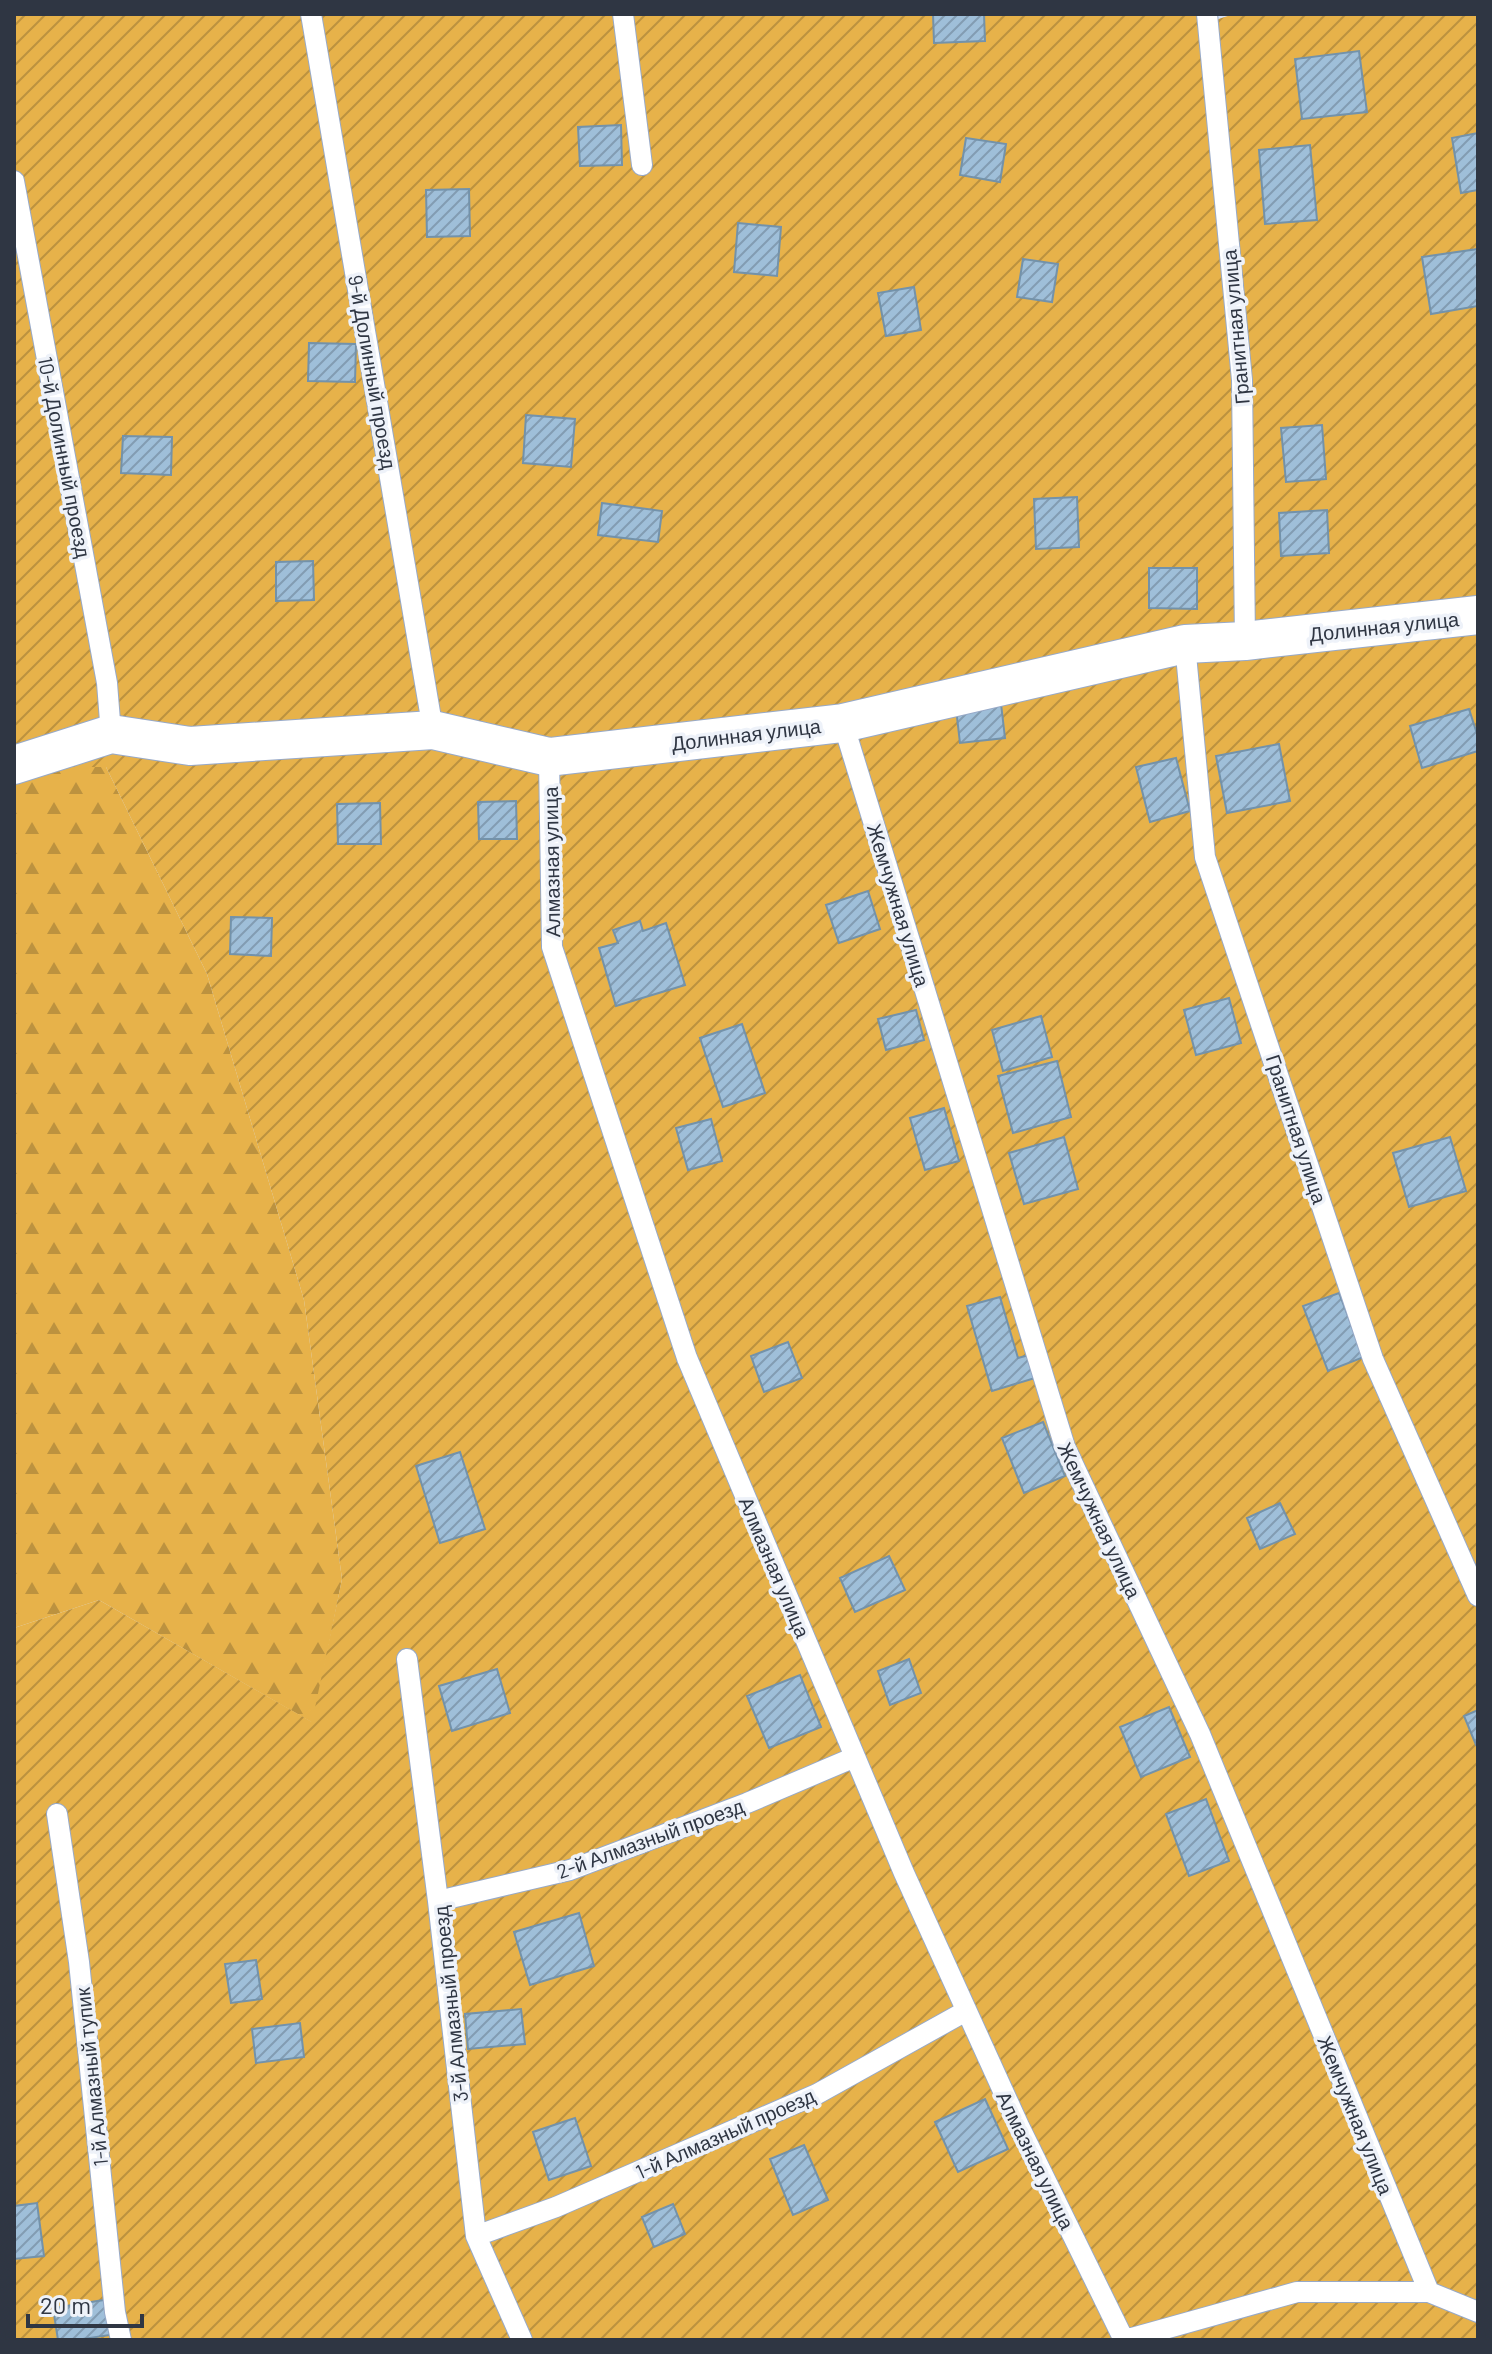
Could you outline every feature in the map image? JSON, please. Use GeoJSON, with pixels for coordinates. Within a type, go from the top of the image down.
{"type":"FeatureCollection","features":[{"type":"Feature","properties":{"kind":"street","name":"Долинная улица"},"geometry":{"type":"LineString","coordinates":[[14,765],[111,734],[190,746],[433,730],[549,757],[843,723],[1185,644],[1477,620]]}},
{"type":"Feature","properties":{"kind":"lane","name":"9-й Долинный проезд"},"geometry":{"type":"LineString","coordinates":[[311,14],[433,730]]}},
{"type":"Feature","properties":{"kind":"lane"},"geometry":{"type":"LineString","coordinates":[[623,14],[642,165]]}},
{"type":"Feature","properties":{"kind":"lane","name":"Гранитная улица"},"geometry":{"type":"LineString","coordinates":[[1207,14],[1242,380],[1245,641]]}},
{"type":"Feature","properties":{"kind":"lane","name":"10-й Долинный проезд"},"geometry":{"type":"LineString","coordinates":[[14,181],[107,683],[111,734]]}},
{"type":"Feature","properties":{"kind":"lane","name":"Гранитная улица"},"geometry":{"type":"LineString","coordinates":[[1185,644],[1205,857],[1373,1359],[1478,1596]]}},
{"type":"Feature","properties":{"kind":"lane","name":"Жемчужная улица"},"geometry":{"type":"LineString","coordinates":[[843,723],[1065,1447],[1200,1734],[1429,2292]]}},
{"type":"Feature","properties":{"kind":"lane","name":"Алмазная улица"},"geometry":{"type":"LineString","coordinates":[[549,757],[552,947],[687,1358],[904,1873],[1019,2126],[1124,2340]]}},
{"type":"Feature","properties":{"kind":"lane","name":"3-й Алмазный проезд"},"geometry":{"type":"LineString","coordinates":[[407,1659],[476,2236],[522,2340]]}},
{"type":"Feature","properties":{"kind":"lane","name":"2-й Алмазный проезд"},"geometry":{"type":"LineString","coordinates":[[438,1901],[570,1870],[747,1803],[855,1757]]}},
{"type":"Feature","properties":{"kind":"lane","name":"1-й Алмазный тупик"},"geometry":{"type":"LineString","coordinates":[[57,1814],[79,1962],[115,2312],[121,2340]]}},
{"type":"Feature","properties":{"kind":"lane","name":"1-й Алмазный проезд"},"geometry":{"type":"LineString","coordinates":[[476,2236],[556,2207],[817,2094],[966,2011]]}},
{"type":"Feature","properties":{"kind":"lane"},"geometry":{"type":"LineString","coordinates":[[1124,2340],[1297,2292],[1429,2292],[1478,2312]]}},
{"type":"Feature","properties":{"kind":"green space"},"geometry":{"type":"Polygon","coordinates":[[[14,14],[1193,14],[1209,22],[1234,14],[1478,14],[1478,2340],[14,2340],[14,1628],[99,1600],[312,1722],[342,1579],[304,1300],[207,974],[106,767],[14,767],[14,14]]]}},
{"type":"Feature","properties":{"kind":"green space"},"geometry":{"type":"Polygon","coordinates":[[[14,767],[106,767],[207,974],[304,1300],[342,1579],[313,1723],[99,1600],[14,1628],[14,767]]]}},
{"type":"Feature","properties":{"kind":"building"},"geometry":{"type":"Polygon","coordinates":[[[933,14],[984,14],[985,41],[934,43],[933,14]]]}},
{"type":"Feature","properties":{"kind":"building"},"geometry":{"type":"Polygon","coordinates":[[[1359,51],[1367,112],[1302,119],[1295,59],[1359,51]]]}},
{"type":"Feature","properties":{"kind":"building"},"geometry":{"type":"Polygon","coordinates":[[[621,125],[622,165],[580,166],[578,127],[621,125]]]}},
{"type":"Feature","properties":{"kind":"building"},"geometry":{"type":"Polygon","coordinates":[[[1478,133],[1478,190],[1461,193],[1452,138],[1478,133]]]}},
{"type":"Feature","properties":{"kind":"building"},"geometry":{"type":"Polygon","coordinates":[[[966,138],[1006,144],[1000,182],[960,175],[966,138]]]}},
{"type":"Feature","properties":{"kind":"building"},"geometry":{"type":"Polygon","coordinates":[[[1310,145],[1317,220],[1265,224],[1259,150],[1310,145]]]}},
{"type":"Feature","properties":{"kind":"building"},"geometry":{"type":"Polygon","coordinates":[[[469,189],[470,236],[427,237],[426,190],[469,189]]]}},
{"type":"Feature","properties":{"kind":"building"},"geometry":{"type":"Polygon","coordinates":[[[738,223],[781,227],[777,276],[734,272],[738,223]]]}},
{"type":"Feature","properties":{"kind":"building"},"geometry":{"type":"Polygon","coordinates":[[[1478,249],[1478,306],[1431,314],[1422,257],[1478,249]]]}},
{"type":"Feature","properties":{"kind":"building"},"geometry":{"type":"Polygon","coordinates":[[[1023,259],[1058,264],[1052,302],[1017,297],[1023,259]]]}},
{"type":"Feature","properties":{"kind":"building"},"geometry":{"type":"Polygon","coordinates":[[[914,287],[921,330],[886,336],[878,293],[914,287]]]}},
{"type":"Feature","properties":{"kind":"building"},"geometry":{"type":"Polygon","coordinates":[[[309,343],[356,344],[355,382],[308,381],[309,343]]]}},
{"type":"Feature","properties":{"kind":"building"},"geometry":{"type":"Polygon","coordinates":[[[526,415],[575,419],[571,467],[523,463],[526,415]]]}},
{"type":"Feature","properties":{"kind":"building"},"geometry":{"type":"Polygon","coordinates":[[[1322,425],[1326,479],[1286,482],[1281,428],[1322,425]]]}},
{"type":"Feature","properties":{"kind":"building"},"geometry":{"type":"Polygon","coordinates":[[[123,436],[172,437],[171,475],[121,473],[123,436]]]}},
{"type":"Feature","properties":{"kind":"building"},"geometry":{"type":"Polygon","coordinates":[[[1077,497],[1079,547],[1036,549],[1034,499],[1077,497]]]}},
{"type":"Feature","properties":{"kind":"building"},"geometry":{"type":"Polygon","coordinates":[[[602,503],[662,511],[658,542],[598,535],[602,503]]]}},
{"type":"Feature","properties":{"kind":"building"},"geometry":{"type":"Polygon","coordinates":[[[1327,510],[1329,553],[1281,556],[1279,513],[1327,510]]]}},
{"type":"Feature","properties":{"kind":"building"},"geometry":{"type":"Polygon","coordinates":[[[313,561],[314,600],[276,601],[276,562],[313,561]]]}},
{"type":"Feature","properties":{"kind":"building"},"geometry":{"type":"Polygon","coordinates":[[[1149,568],[1197,568],[1197,609],[1149,608],[1149,568]]]}},
{"type":"Feature","properties":{"kind":"building"},"geometry":{"type":"Polygon","coordinates":[[[1000,695],[1005,738],[960,743],[955,700],[1000,695]]]}},
{"type":"Feature","properties":{"kind":"building"},"geometry":{"type":"Polygon","coordinates":[[[1469,709],[1478,737],[1478,751],[1422,768],[1410,726],[1469,709]]]}},
{"type":"Feature","properties":{"kind":"building"},"geometry":{"type":"Polygon","coordinates":[[[1279,744],[1290,801],[1227,813],[1216,756],[1279,744]]]}},
{"type":"Feature","properties":{"kind":"building"},"geometry":{"type":"Polygon","coordinates":[[[1176,758],[1190,811],[1150,822],[1136,767],[1176,758]]]}},
{"type":"Feature","properties":{"kind":"building"},"geometry":{"type":"Polygon","coordinates":[[[516,801],[517,839],[479,839],[478,802],[516,801]]]}},
{"type":"Feature","properties":{"kind":"building"},"geometry":{"type":"Polygon","coordinates":[[[380,803],[381,844],[338,844],[337,804],[380,803]]]}},
{"type":"Feature","properties":{"kind":"building"},"geometry":{"type":"Polygon","coordinates":[[[868,891],[880,929],[839,943],[826,905],[868,891]]]}},
{"type":"Feature","properties":{"kind":"building"},"geometry":{"type":"Polygon","coordinates":[[[231,917],[272,918],[271,956],[230,954],[231,917]]]}},
{"type":"Feature","properties":{"kind":"building"},"geometry":{"type":"Polygon","coordinates":[[[640,921],[643,931],[666,923],[685,985],[616,1006],[599,948],[618,943],[613,930],[640,921]]]}},
{"type":"Feature","properties":{"kind":"building"},"geometry":{"type":"Polygon","coordinates":[[[1229,998],[1241,1043],[1196,1055],[1184,1010],[1229,998]]]}},
{"type":"Feature","properties":{"kind":"building"},"geometry":{"type":"Polygon","coordinates":[[[916,1010],[924,1040],[886,1050],[878,1019],[916,1010]]]}},
{"type":"Feature","properties":{"kind":"building"},"geometry":{"type":"Polygon","coordinates":[[[1041,1016],[1052,1057],[1003,1071],[992,1030],[1041,1016]]]}},
{"type":"Feature","properties":{"kind":"building"},"geometry":{"type":"Polygon","coordinates":[[[742,1024],[765,1093],[723,1107],[700,1038],[742,1024]]]}},
{"type":"Feature","properties":{"kind":"building"},"geometry":{"type":"Polygon","coordinates":[[[1057,1061],[1071,1117],[1013,1133],[998,1076],[1057,1061]]]}},
{"type":"Feature","properties":{"kind":"building"},"geometry":{"type":"Polygon","coordinates":[[[944,1108],[959,1161],[925,1170],[910,1118],[944,1108]]]}},
{"type":"Feature","properties":{"kind":"building"},"geometry":{"type":"Polygon","coordinates":[[[711,1119],[722,1161],[688,1170],[676,1128],[711,1119]]]}},
{"type":"Feature","properties":{"kind":"building"},"geometry":{"type":"Polygon","coordinates":[[[1064,1137],[1078,1189],[1024,1204],[1009,1153],[1064,1137]]]}},
{"type":"Feature","properties":{"kind":"building"},"geometry":{"type":"Polygon","coordinates":[[[1450,1137],[1466,1191],[1409,1207],[1393,1153],[1450,1137]]]}},
{"type":"Feature","properties":{"kind":"building"},"geometry":{"type":"Polygon","coordinates":[[[1339,1293],[1364,1357],[1328,1371],[1303,1306],[1339,1293]]]}},
{"type":"Feature","properties":{"kind":"building"},"geometry":{"type":"Polygon","coordinates":[[[1000,1297],[1018,1358],[1029,1355],[1035,1378],[992,1391],[967,1306],[1000,1297]]]}},
{"type":"Feature","properties":{"kind":"building"},"geometry":{"type":"Polygon","coordinates":[[[788,1342],[802,1378],[764,1392],[751,1356],[788,1342]]]}},
{"type":"Feature","properties":{"kind":"building"},"geometry":{"type":"Polygon","coordinates":[[[1043,1422],[1065,1476],[1024,1493],[1002,1438],[1043,1422]]]}},
{"type":"Feature","properties":{"kind":"building"},"geometry":{"type":"Polygon","coordinates":[[[460,1452],[485,1529],[440,1543],[416,1466],[460,1452]]]}},
{"type":"Feature","properties":{"kind":"building"},"geometry":{"type":"Polygon","coordinates":[[[1280,1503],[1295,1534],[1260,1549],[1247,1518],[1280,1503]]]}},
{"type":"Feature","properties":{"kind":"building"},"geometry":{"type":"Polygon","coordinates":[[[889,1556],[905,1590],[855,1612],[840,1578],[889,1556]]]}},
{"type":"Feature","properties":{"kind":"building"},"geometry":{"type":"Polygon","coordinates":[[[909,1659],[921,1693],[890,1705],[878,1671],[909,1659]]]}},
{"type":"Feature","properties":{"kind":"building"},"geometry":{"type":"Polygon","coordinates":[[[497,1669],[510,1713],[452,1731],[439,1686],[497,1669]]]}},
{"type":"Feature","properties":{"kind":"building"},"geometry":{"type":"Polygon","coordinates":[[[800,1675],[821,1727],[769,1748],[747,1696],[800,1675]]]}},
{"type":"Feature","properties":{"kind":"building"},"geometry":{"type":"Polygon","coordinates":[[[1169,1707],[1190,1757],[1141,1777],[1120,1727],[1169,1707]]]}},
{"type":"Feature","properties":{"kind":"building"},"geometry":{"type":"Polygon","coordinates":[[[1478,1710],[1478,1744],[1476,1745],[1464,1716],[1478,1710]]]}},
{"type":"Feature","properties":{"kind":"building"},"geometry":{"type":"Polygon","coordinates":[[[1206,1799],[1229,1861],[1189,1876],[1166,1814],[1206,1799]]]}},
{"type":"Feature","properties":{"kind":"building"},"geometry":{"type":"Polygon","coordinates":[[[579,1913],[594,1966],[530,1985],[514,1932],[579,1913]]]}},
{"type":"Feature","properties":{"kind":"building"},"geometry":{"type":"Polygon","coordinates":[[[256,1960],[262,1999],[231,2003],[225,1964],[256,1960]]]}},
{"type":"Feature","properties":{"kind":"building"},"geometry":{"type":"Polygon","coordinates":[[[521,2009],[525,2044],[468,2049],[465,2014],[521,2009]]]}},
{"type":"Feature","properties":{"kind":"building"},"geometry":{"type":"Polygon","coordinates":[[[300,2023],[304,2057],[256,2063],[252,2029],[300,2023]]]}},
{"type":"Feature","properties":{"kind":"building"},"geometry":{"type":"Polygon","coordinates":[[[985,2099],[1008,2149],[958,2172],[935,2122],[985,2099]]]}},
{"type":"Feature","properties":{"kind":"building"},"geometry":{"type":"Polygon","coordinates":[[[575,2118],[591,2166],[549,2180],[533,2132],[575,2118]]]}},
{"type":"Feature","properties":{"kind":"building"},"geometry":{"type":"Polygon","coordinates":[[[804,2145],[828,2200],[793,2215],[770,2159],[804,2145]]]}},
{"type":"Feature","properties":{"kind":"building"},"geometry":{"type":"Polygon","coordinates":[[[37,2203],[44,2256],[14,2259],[14,2206],[37,2203]]]}},
{"type":"Feature","properties":{"kind":"building"},"geometry":{"type":"Polygon","coordinates":[[[673,2204],[685,2234],[654,2247],[642,2217],[673,2204]]]}},
{"type":"Feature","properties":{"kind":"building"},"geometry":{"type":"Polygon","coordinates":[[[104,2300],[110,2335],[58,2340],[53,2308],[104,2300]]]}}]}
